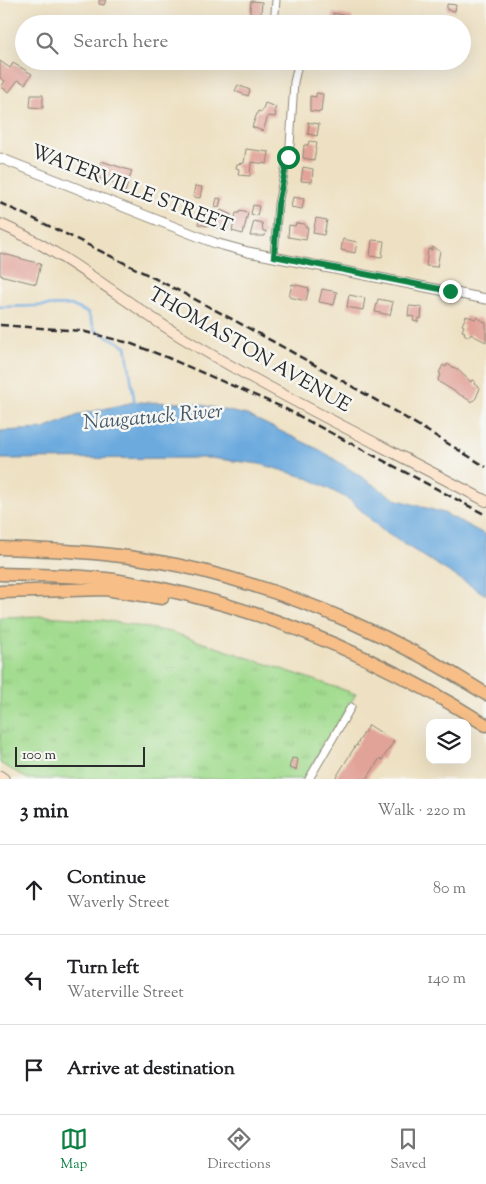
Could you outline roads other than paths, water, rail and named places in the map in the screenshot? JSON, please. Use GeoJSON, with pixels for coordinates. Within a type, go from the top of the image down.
{"type":"FeatureCollection","features":[{"type":"Feature","properties":{"kind":"highway"},"geometry":{"type":"LineString","coordinates":[[0,548],[64,550],[136,558],[201,570],[265,588],[375,634],[436,665],[486,694]]}},
{"type":"Feature","properties":{"kind":"highway"},"geometry":{"type":"LineString","coordinates":[[0,574],[112,580],[240,608],[316,637],[392,671],[486,725]]}},
{"type":"Feature","properties":{"kind":"highway"},"geometry":{"type":"LineString","coordinates":[[0,592],[105,589],[177,600],[238,614],[316,637]]}},
{"type":"Feature","properties":{"kind":"main road","name":"THOMASTON AVENUE"},"geometry":{"type":"LineString","coordinates":[[0,224],[52,250],[195,345],[486,501]]}},
{"type":"Feature","properties":{"kind":"main road"},"geometry":{"type":"LineString","coordinates":[[0,776],[4,779]]}},
{"type":"Feature","properties":{"kind":"street"},"geometry":{"type":"LineString","coordinates":[[275,15],[276,0]]}},
{"type":"Feature","properties":{"kind":"street"},"geometry":{"type":"LineString","coordinates":[[274,256],[278,204],[290,145],[294,82],[297,70]]}},
{"type":"Feature","properties":{"kind":"street","name":"WATERVILLE STREET"},"geometry":{"type":"LineString","coordinates":[[0,158],[189,235],[226,247],[482,298]]}},
{"type":"Feature","properties":{"kind":"street"},"geometry":{"type":"LineString","coordinates":[[482,298],[486,291]]}},
{"type":"Feature","properties":{"kind":"street"},"geometry":{"type":"LineString","coordinates":[[309,779],[351,707]]}},
{"type":"Feature","properties":{"kind":"water","name":"Naugatuck River"},"geometry":{"type":"Polygon","coordinates":[[[134,402],[192,403],[247,415],[322,451],[395,499],[444,513],[486,535],[486,595],[383,531],[350,500],[308,478],[260,464],[210,458],[0,459],[0,431],[44,429],[81,414],[134,402]]]}},
{"type":"Feature","properties":{"kind":"waterway","name":"Naugatuck River"},"geometry":{"type":"LineString","coordinates":[[0,307],[71,305],[88,313],[95,330],[126,346],[135,405]]}},
{"type":"Feature","properties":{"kind":"railway"},"geometry":{"type":"LineString","coordinates":[[0,203],[124,263],[247,327],[367,395],[486,467]]}},
{"type":"Feature","properties":{"kind":"railway"},"geometry":{"type":"LineString","coordinates":[[0,325],[82,331],[129,343],[166,357],[284,408],[486,515]]}}]}
